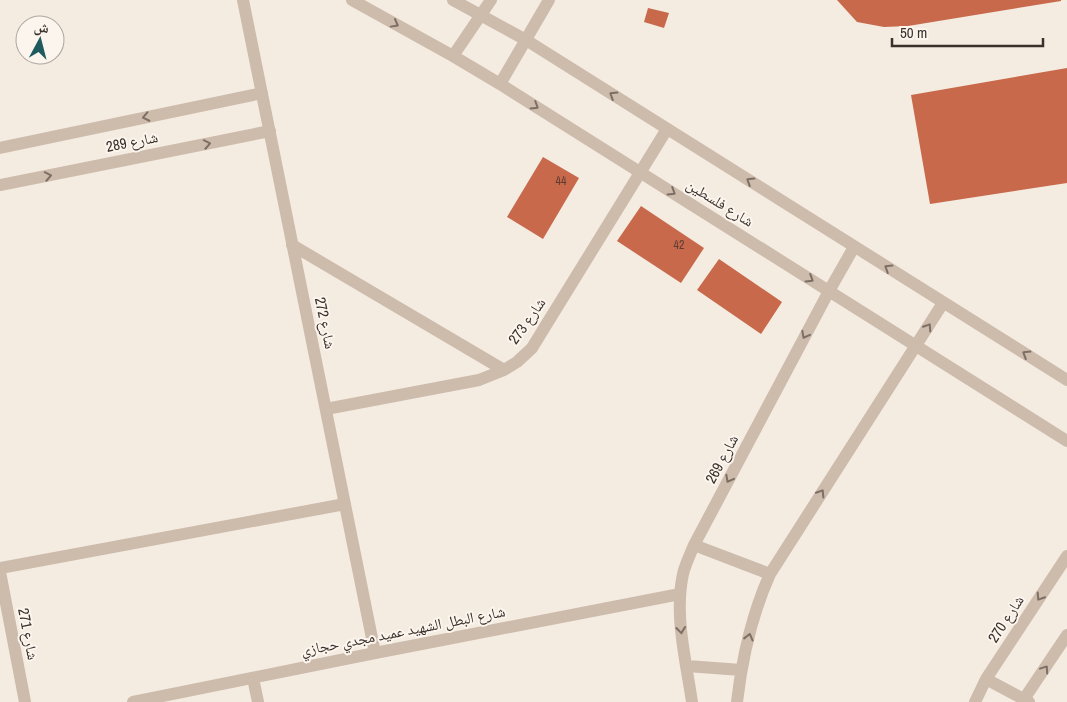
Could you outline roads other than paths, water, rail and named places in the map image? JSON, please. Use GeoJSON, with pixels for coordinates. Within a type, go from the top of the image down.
{"type":"FeatureCollection","features":[{"type":"Feature","properties":{"kind":"street","name":"شارع 272"},"geometry":{"type":"LineString","coordinates":[[243,0],[375,653]]}},
{"type":"Feature","properties":{"kind":"street","name":"شارع فلسطين"},"geometry":{"type":"LineString","coordinates":[[352,0],[500,84],[1067,441]]}},
{"type":"Feature","properties":{"kind":"street"},"geometry":{"type":"LineString","coordinates":[[453,0],[526,40],[1067,380]]}},
{"type":"Feature","properties":{"kind":"street"},"geometry":{"type":"LineString","coordinates":[[453,56],[491,0]]}},
{"type":"Feature","properties":{"kind":"street"},"geometry":{"type":"LineString","coordinates":[[500,84],[549,0]]}},
{"type":"Feature","properties":{"kind":"street","name":"شارع 289"},"geometry":{"type":"LineString","coordinates":[[0,148],[262,93]]}},
{"type":"Feature","properties":{"kind":"street","name":"شارع 273"},"geometry":{"type":"LineString","coordinates":[[326,409],[479,380],[504,370],[517,362],[532,348],[667,129]]}},
{"type":"Feature","properties":{"kind":"street","name":"شارع 289"},"geometry":{"type":"LineString","coordinates":[[0,185],[270,131]]}},
{"type":"Feature","properties":{"kind":"street"},"geometry":{"type":"LineString","coordinates":[[292,245],[504,370]]}},
{"type":"Feature","properties":{"kind":"street","name":"شارع 269"},"geometry":{"type":"LineString","coordinates":[[692,702],[680,618],[680,594],[683,573],[694,545],[854,247]]}},
{"type":"Feature","properties":{"kind":"street"},"geometry":{"type":"LineString","coordinates":[[737,702],[741,670],[760,595],[770,574],[943,303]]}},
{"type":"Feature","properties":{"kind":"street"},"geometry":{"type":"LineString","coordinates":[[0,568],[345,504]]}},
{"type":"Feature","properties":{"kind":"street"},"geometry":{"type":"LineString","coordinates":[[694,545],[770,574]]}},
{"type":"Feature","properties":{"kind":"street","name":"شارع 270"},"geometry":{"type":"LineString","coordinates":[[975,702],[986,679],[1067,556]]}},
{"type":"Feature","properties":{"kind":"street","name":"شارع 271"},"geometry":{"type":"LineString","coordinates":[[0,572],[25,702]]}},
{"type":"Feature","properties":{"kind":"street","name":"شارع البطل الشهيد عميد مجدي حجازي"},"geometry":{"type":"LineString","coordinates":[[133,702],[155,700],[375,653],[680,594]]}},
{"type":"Feature","properties":{"kind":"street"},"geometry":{"type":"LineString","coordinates":[[986,679],[1025,701],[1067,635]]}},
{"type":"Feature","properties":{"kind":"street"},"geometry":{"type":"LineString","coordinates":[[687,666],[741,670]]}},
{"type":"Feature","properties":{"kind":"street"},"geometry":{"type":"LineString","coordinates":[[253,678],[258,702]]}}]}
